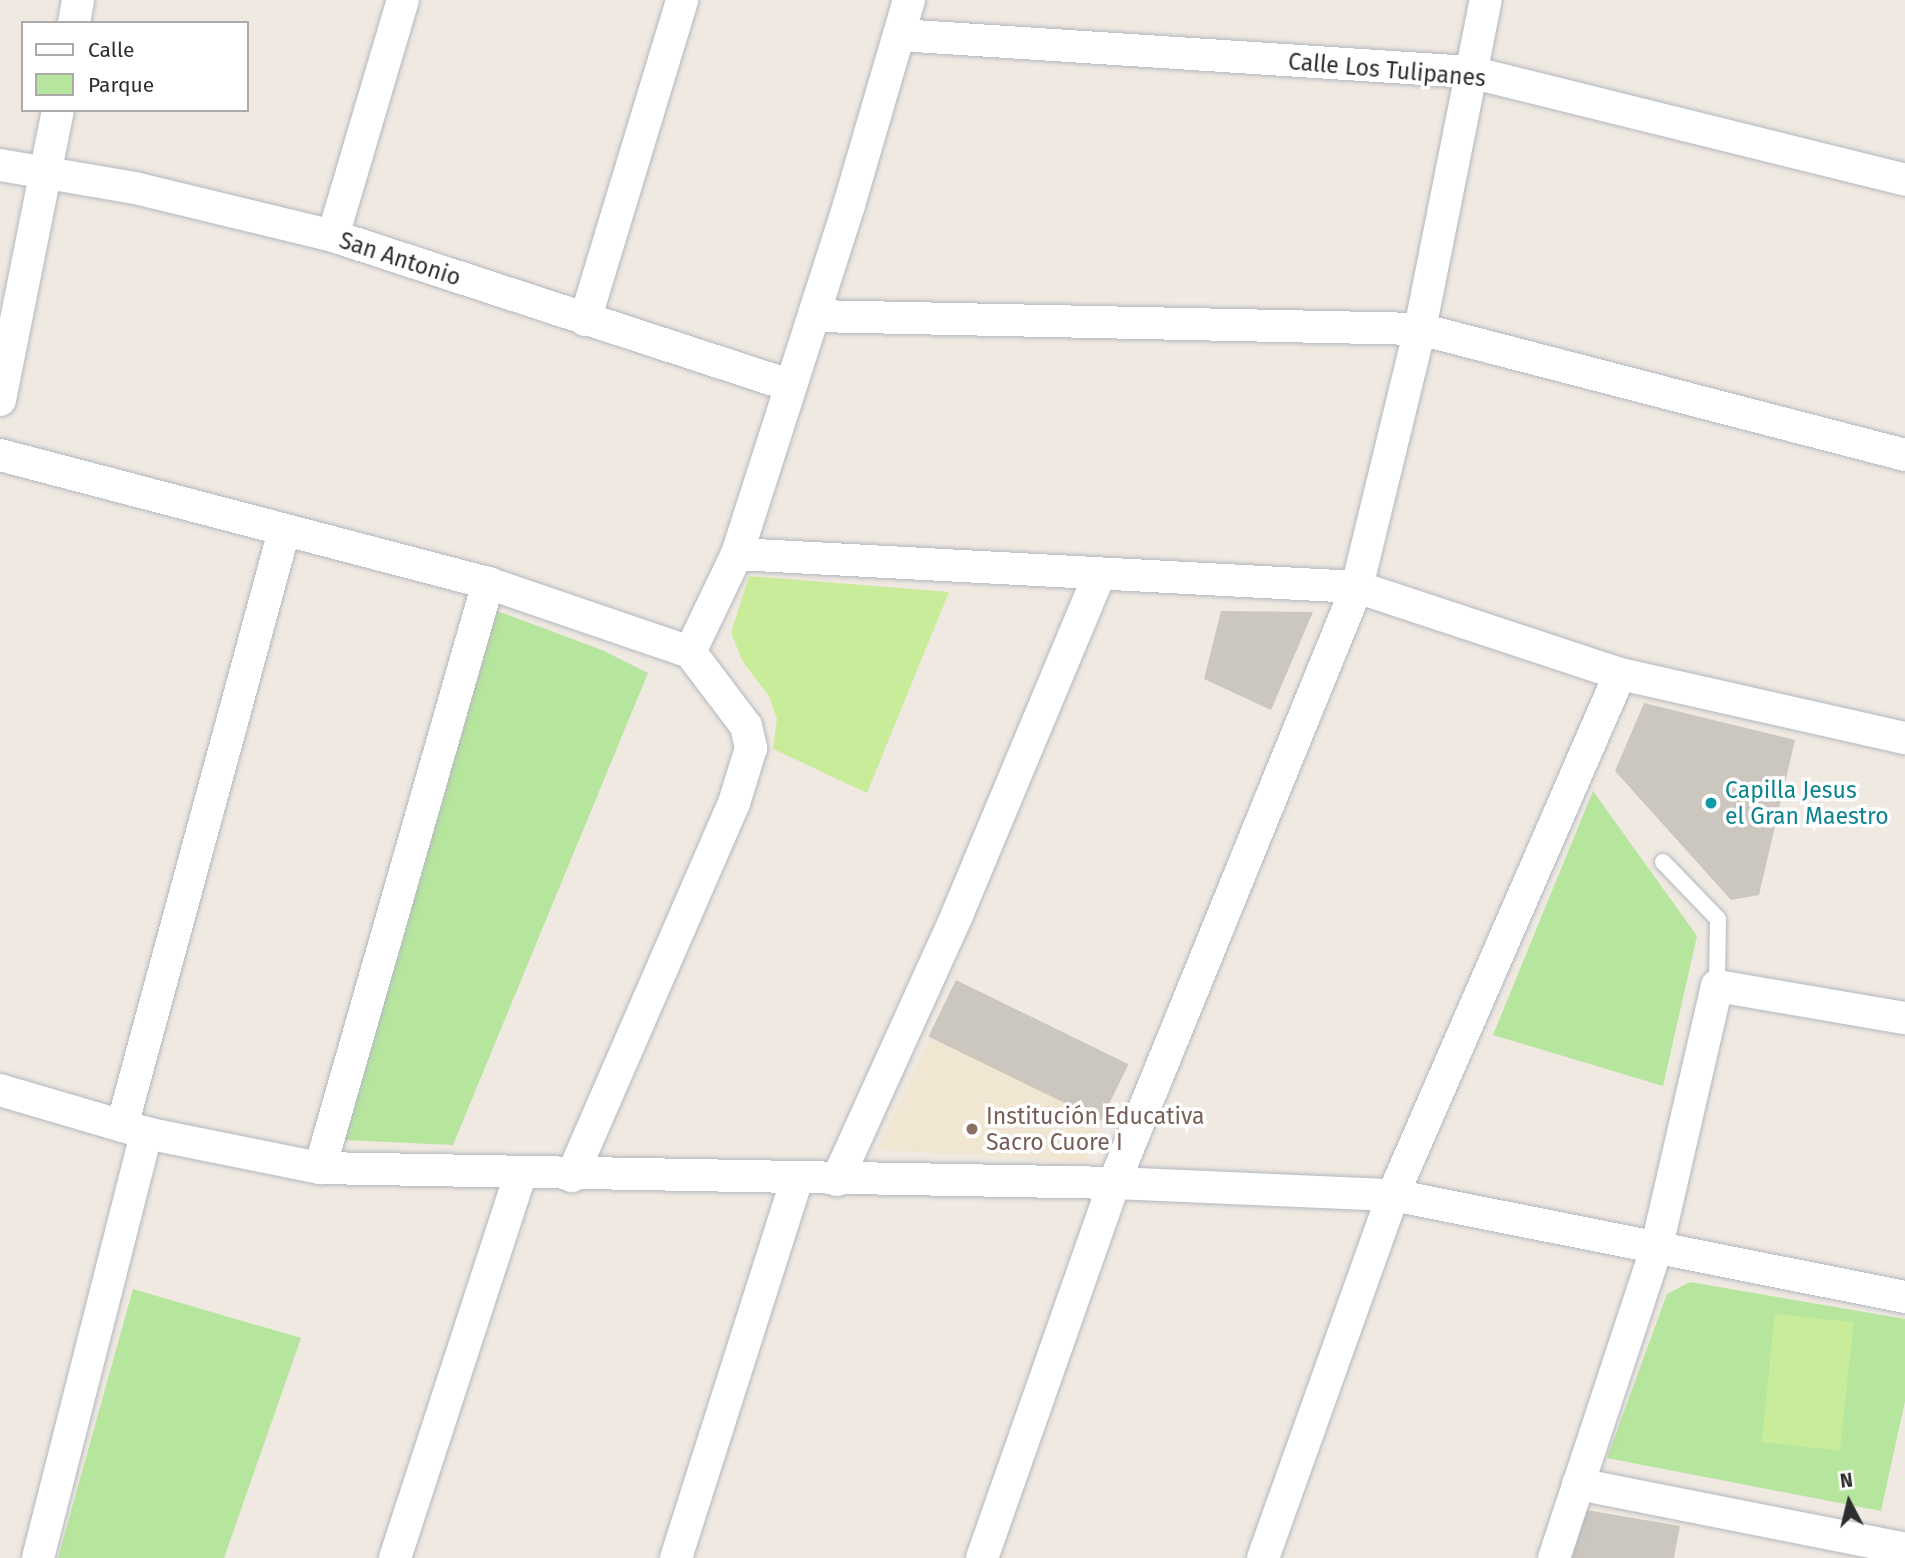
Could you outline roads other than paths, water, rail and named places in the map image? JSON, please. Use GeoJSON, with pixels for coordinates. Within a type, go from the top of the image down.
{"type":"FeatureCollection","features":[{"type":"Feature","properties":{"kind":"street"},"geometry":{"type":"LineString","coordinates":[[74,21],[78,0]]}},
{"type":"Feature","properties":{"kind":"street"},"geometry":{"type":"LineString","coordinates":[[332,236],[403,0]]}},
{"type":"Feature","properties":{"kind":"street"},"geometry":{"type":"LineString","coordinates":[[585,320],[682,0]]}},
{"type":"Feature","properties":{"kind":"street"},"geometry":{"type":"LineString","coordinates":[[690,652],[737,554],[814,316],[909,0]]}},
{"type":"Feature","properties":{"kind":"street"},"geometry":{"type":"LineString","coordinates":[[982,1558],[1114,1183],[1357,587],[1420,329],[1486,0]]}},
{"type":"Feature","properties":{"kind":"street","name":"Calle Los Tulipanes"},"geometry":{"type":"LineString","coordinates":[[899,35],[1471,72],[1905,180]]}},
{"type":"Feature","properties":{"kind":"street"},"geometry":{"type":"LineString","coordinates":[[0,400],[58,112]]}},
{"type":"Feature","properties":{"kind":"street","name":"San Antonio"},"geometry":{"type":"LineString","coordinates":[[0,165],[47,169],[332,236],[791,386]]}},
{"type":"Feature","properties":{"kind":"street"},"geometry":{"type":"LineString","coordinates":[[814,316],[1420,329],[1905,455]]}},
{"type":"Feature","properties":{"kind":"street"},"geometry":{"type":"LineString","coordinates":[[0,456],[488,583],[690,652],[746,726],[751,748],[734,803],[572,1176]]}},
{"type":"Feature","properties":{"kind":"street"},"geometry":{"type":"LineString","coordinates":[[37,1558],[134,1130],[284,531]]}},
{"type":"Feature","properties":{"kind":"street"},"geometry":{"type":"LineString","coordinates":[[737,554],[1099,576],[1357,587],[1620,674],[1905,738]]}},
{"type":"Feature","properties":{"kind":"street"},"geometry":{"type":"LineString","coordinates":[[837,1180],[957,915],[1099,576]]}},
{"type":"Feature","properties":{"kind":"street"},"geometry":{"type":"LineString","coordinates":[[320,1168],[488,583]]}},
{"type":"Feature","properties":{"kind":"street"},"geometry":{"type":"LineString","coordinates":[[1263,1558],[1393,1195],[1620,674]]}},
{"type":"Feature","properties":{"kind":"street"},"geometry":{"type":"LineString","coordinates":[[1554,1558],[1656,1250],[1717,986],[1905,1018]]}},
{"type":"Feature","properties":{"kind":"street"},"geometry":{"type":"LineString","coordinates":[[0,1090],[134,1130],[320,1168],[572,1176],[1114,1183],[1393,1195],[1656,1250],[1905,1297]]}},
{"type":"Feature","properties":{"kind":"street"},"geometry":{"type":"LineString","coordinates":[[395,1558],[520,1175]]}},
{"type":"Feature","properties":{"kind":"street"},"geometry":{"type":"LineString","coordinates":[[676,1558],[797,1179]]}},
{"type":"Feature","properties":{"kind":"street"},"geometry":{"type":"LineString","coordinates":[[1578,1485],[1905,1549]]}},
{"type":"Feature","properties":{"kind":"lane"},"geometry":{"type":"LineString","coordinates":[[1663,862],[1718,919],[1717,986]]}},
{"type":"Feature","properties":{"kind":"place","name":"Capilla Jesus el Gran Maestro"},"geometry":{"type":"Point","coordinates":[1711,803]}},
{"type":"Feature","properties":{"kind":"place","name":"Institución Educativa Sacro Cuore I"},"geometry":{"type":"Point","coordinates":[972,1129]}}]}
